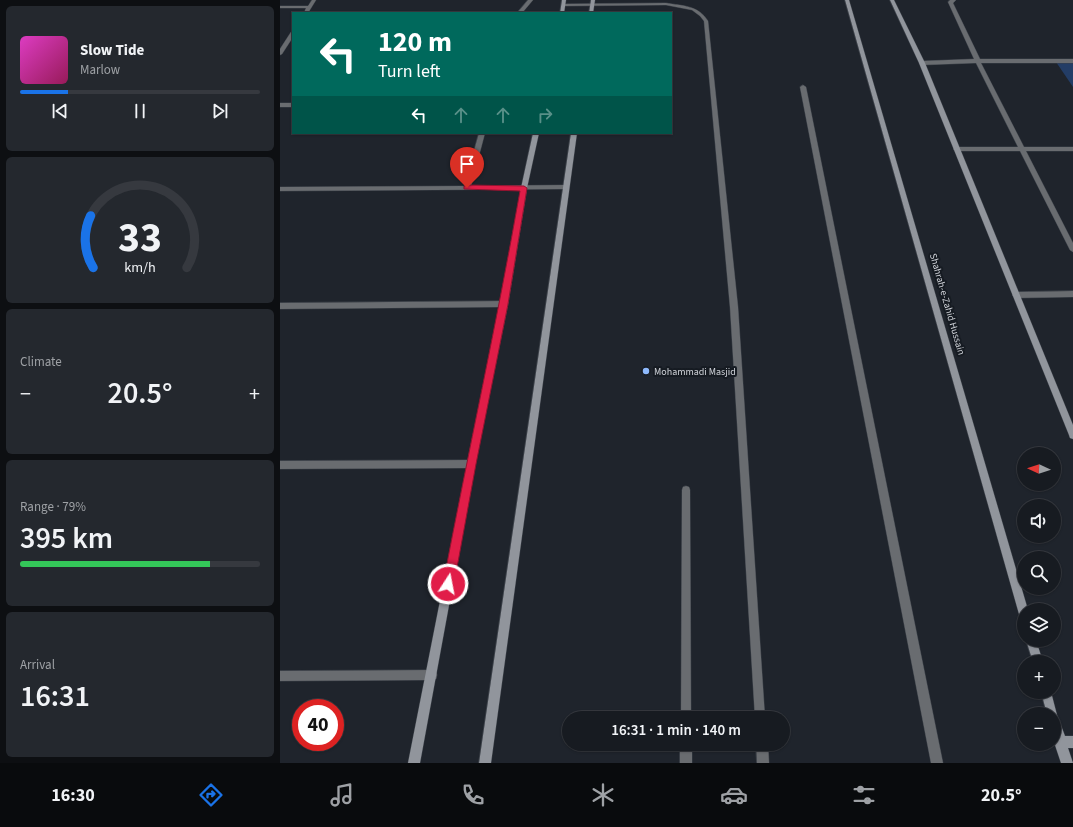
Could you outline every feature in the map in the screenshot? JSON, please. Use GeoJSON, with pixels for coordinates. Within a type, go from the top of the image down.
{"type":"FeatureCollection","features":[{"type":"Feature","properties":{"kind":"main road","name":"Shahrah-e-Zahid Hussain"},"geometry":{"type":"LineString","coordinates":[[847,0],[1021,603]]}},
{"type":"Feature","properties":{"kind":"main road"},"geometry":{"type":"LineString","coordinates":[[892,0],[922,63],[1073,435]]}},
{"type":"Feature","properties":{"kind":"main road"},"geometry":{"type":"LineString","coordinates":[[591,12],[593,2]]}},
{"type":"Feature","properties":{"kind":"main road"},"geometry":{"type":"LineString","coordinates":[[414,763],[432,675],[471,464],[504,304],[524,188],[536,134]]}},
{"type":"Feature","properties":{"kind":"main road"},"geometry":{"type":"LineString","coordinates":[[485,763],[574,134]]}},
{"type":"Feature","properties":{"kind":"main road"},"geometry":{"type":"LineString","coordinates":[[1061,742],[1073,742]]}},
{"type":"Feature","properties":{"kind":"main road"},"geometry":{"type":"LineString","coordinates":[[1061,745],[1067,763]]}},
{"type":"Feature","properties":{"kind":"street"},"geometry":{"type":"LineString","coordinates":[[306,12],[314,0]]}},
{"type":"Feature","properties":{"kind":"street"},"geometry":{"type":"LineString","coordinates":[[520,12],[531,0]]}},
{"type":"Feature","properties":{"kind":"street"},"geometry":{"type":"LineString","coordinates":[[954,0],[950,2],[976,61],[1023,149],[1073,250]]}},
{"type":"Feature","properties":{"kind":"street"},"geometry":{"type":"LineString","coordinates":[[563,6],[593,2],[680,5],[693,9],[702,15],[706,21],[734,306],[760,711]]}},
{"type":"Feature","properties":{"kind":"street"},"geometry":{"type":"LineString","coordinates":[[280,7],[309,7]]}},
{"type":"Feature","properties":{"kind":"street"},"geometry":{"type":"LineString","coordinates":[[280,53],[291,40]]}},
{"type":"Feature","properties":{"kind":"street"},"geometry":{"type":"LineString","coordinates":[[922,63],[976,61],[1073,61]]}},
{"type":"Feature","properties":{"kind":"street"},"geometry":{"type":"LineString","coordinates":[[803,87],[937,763]]}},
{"type":"Feature","properties":{"kind":"street"},"geometry":{"type":"LineString","coordinates":[[280,105],[292,105]]}},
{"type":"Feature","properties":{"kind":"street"},"geometry":{"type":"LineString","coordinates":[[467,188],[482,134]]}},
{"type":"Feature","properties":{"kind":"street"},"geometry":{"type":"LineString","coordinates":[[956,149],[1073,149]]}},
{"type":"Feature","properties":{"kind":"street"},"geometry":{"type":"LineString","coordinates":[[280,189],[566,188]]}},
{"type":"Feature","properties":{"kind":"street"},"geometry":{"type":"LineString","coordinates":[[1016,295],[1073,294]]}},
{"type":"Feature","properties":{"kind":"street"},"geometry":{"type":"LineString","coordinates":[[280,306],[504,304]]}},
{"type":"Feature","properties":{"kind":"street"},"geometry":{"type":"LineString","coordinates":[[280,466],[471,464]]}},
{"type":"Feature","properties":{"kind":"street"},"geometry":{"type":"LineString","coordinates":[[686,490],[686,711]]}},
{"type":"Feature","properties":{"kind":"street"},"geometry":{"type":"LineString","coordinates":[[280,676],[432,675]]}},
{"type":"Feature","properties":{"kind":"street"},"geometry":{"type":"LineString","coordinates":[[686,751],[686,763]]}},
{"type":"Feature","properties":{"kind":"street"},"geometry":{"type":"LineString","coordinates":[[762,751],[763,763]]}},
{"type":"Feature","properties":{"kind":"shaded area"},"geometry":{"type":"Polygon","coordinates":[[[1054,59],[1073,60],[1073,87],[1054,59]]]}},
{"type":"Feature","properties":{"kind":"place","name":"Mohammadi Masjid"},"geometry":{"type":"Point","coordinates":[646,371]}},
{"type":"Feature","properties":{"kind":"route"},"geometry":{"type":"LineString","coordinates":[[448,584],[504,304],[524,188],[467,188]]}}]}
